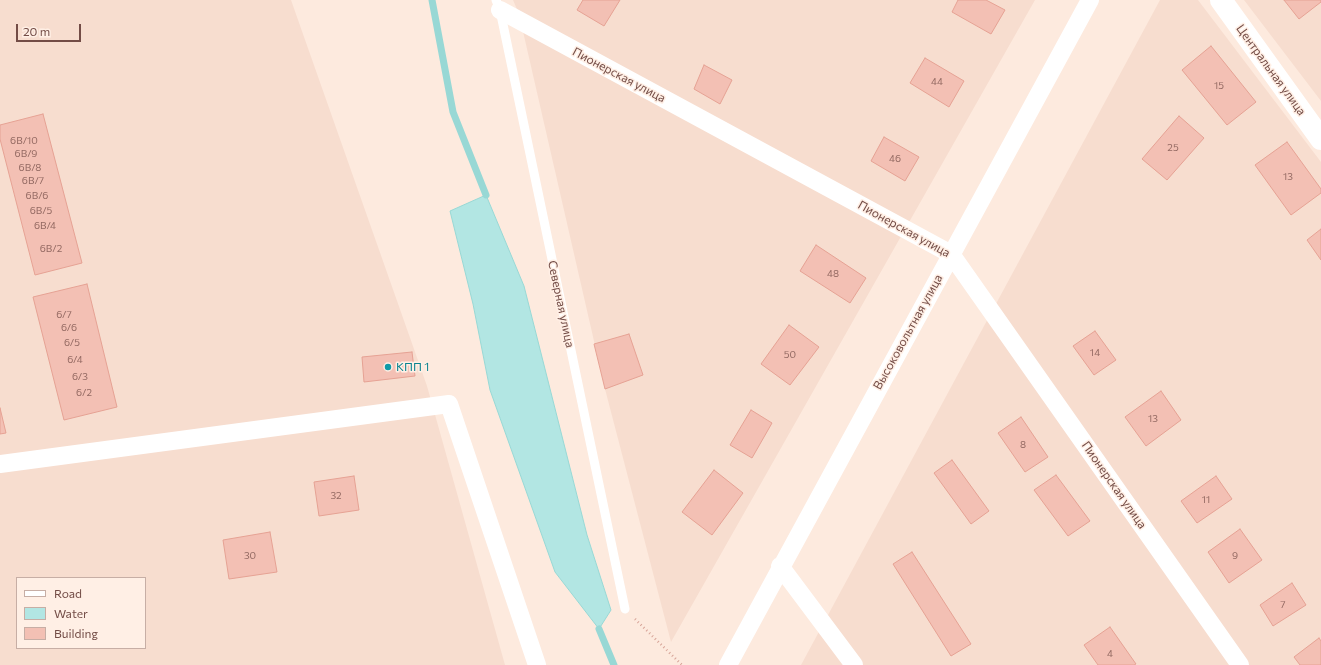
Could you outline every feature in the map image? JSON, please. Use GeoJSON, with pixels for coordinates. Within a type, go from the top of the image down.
{"type":"FeatureCollection","features":[{"type":"Feature","properties":{"kind":"street","name":"Высоковольтная улица"},"geometry":{"type":"LineString","coordinates":[[728,665],[780,566],[1090,0]]}},
{"type":"Feature","properties":{"kind":"street","name":"Центральная улица"},"geometry":{"type":"LineString","coordinates":[[1221,0],[1321,139]]}},
{"type":"Feature","properties":{"kind":"street","name":"Пионерская улица"},"geometry":{"type":"LineString","coordinates":[[498,5],[951,254],[1240,665]]}},
{"type":"Feature","properties":{"kind":"street"},"geometry":{"type":"LineString","coordinates":[[0,464],[450,404],[537,665]]}},
{"type":"Feature","properties":{"kind":"street"},"geometry":{"type":"LineString","coordinates":[[780,566],[854,665]]}},
{"type":"Feature","properties":{"kind":"lane","name":"Северная улица"},"geometry":{"type":"LineString","coordinates":[[498,5],[625,609]]}},
{"type":"Feature","properties":{"kind":"path"},"geometry":{"type":"LineString","coordinates":[[625,609],[682,665]]}},
{"type":"Feature","properties":{"kind":"shaded area"},"geometry":{"type":"Polygon","coordinates":[[[0,0],[291,0],[427,386],[505,665],[0,665],[0,0]]]}},
{"type":"Feature","properties":{"kind":"shaded area"},"geometry":{"type":"Polygon","coordinates":[[[513,0],[1035,0],[671,642],[605,389],[519,14],[513,0]]]}},
{"type":"Feature","properties":{"kind":"shaded area"},"geometry":{"type":"Polygon","coordinates":[[[1160,0],[1198,0],[1321,162],[1321,665],[801,665],[1160,0]]]}},
{"type":"Feature","properties":{"kind":"shaded area"},"geometry":{"type":"Polygon","coordinates":[[[1244,0],[1321,0],[1321,101],[1244,0]]]}},
{"type":"Feature","properties":{"kind":"water"},"geometry":{"type":"Polygon","coordinates":[[[486,195],[524,286],[587,535],[611,610],[599,629],[555,572],[490,390],[473,304],[450,211],[486,195]]]}},
{"type":"Feature","properties":{"kind":"building"},"geometry":{"type":"Polygon","coordinates":[[[583,0],[620,0],[604,26],[577,10],[583,0]]]}},
{"type":"Feature","properties":{"kind":"building"},"geometry":{"type":"Polygon","coordinates":[[[958,0],[986,0],[1005,10],[991,34],[952,12],[958,0]]]}},
{"type":"Feature","properties":{"kind":"building"},"geometry":{"type":"Polygon","coordinates":[[[1284,0],[1321,0],[1321,2],[1299,19],[1284,0]]]}},
{"type":"Feature","properties":{"kind":"building"},"geometry":{"type":"Polygon","coordinates":[[[1211,46],[1256,102],[1227,125],[1182,70],[1211,46]]]}},
{"type":"Feature","properties":{"kind":"building"},"geometry":{"type":"Polygon","coordinates":[[[925,58],[964,81],[949,107],[910,83],[925,58]]]}},
{"type":"Feature","properties":{"kind":"building"},"geometry":{"type":"Polygon","coordinates":[[[704,65],[732,80],[720,104],[694,89],[704,65]]]}},
{"type":"Feature","properties":{"kind":"building"},"geometry":{"type":"Polygon","coordinates":[[[43,114],[82,263],[35,275],[0,139],[0,125],[43,114]]]}},
{"type":"Feature","properties":{"kind":"building"},"geometry":{"type":"Polygon","coordinates":[[[1179,116],[1204,138],[1167,180],[1142,159],[1179,116]]]}},
{"type":"Feature","properties":{"kind":"building"},"geometry":{"type":"Polygon","coordinates":[[[884,137],[919,157],[905,181],[871,161],[884,137]]]}},
{"type":"Feature","properties":{"kind":"building"},"geometry":{"type":"Polygon","coordinates":[[[1287,142],[1321,189],[1321,193],[1291,215],[1255,165],[1287,142]]]}},
{"type":"Feature","properties":{"kind":"building"},"geometry":{"type":"Polygon","coordinates":[[[1321,229],[1321,260],[1307,240],[1321,229]]]}},
{"type":"Feature","properties":{"kind":"building"},"geometry":{"type":"Polygon","coordinates":[[[816,245],[866,278],[850,303],[800,271],[816,245]]]}},
{"type":"Feature","properties":{"kind":"building"},"geometry":{"type":"Polygon","coordinates":[[[87,284],[117,407],[64,420],[33,297],[87,284]]]}},
{"type":"Feature","properties":{"kind":"building"},"geometry":{"type":"Polygon","coordinates":[[[789,325],[819,347],[790,385],[761,364],[789,325]]]}},
{"type":"Feature","properties":{"kind":"building"},"geometry":{"type":"Polygon","coordinates":[[[1095,331],[1116,360],[1094,375],[1073,346],[1095,331]]]}},
{"type":"Feature","properties":{"kind":"building"},"geometry":{"type":"Polygon","coordinates":[[[629,334],[643,375],[605,389],[594,344],[629,334]]]}},
{"type":"Feature","properties":{"kind":"building","name":"КПП 1"},"geometry":{"type":"Polygon","coordinates":[[[412,352],[415,376],[364,382],[362,357],[412,352]]]}},
{"type":"Feature","properties":{"kind":"building"},"geometry":{"type":"Polygon","coordinates":[[[1161,391],[1181,420],[1146,446],[1125,417],[1161,391]]]}},
{"type":"Feature","properties":{"kind":"building"},"geometry":{"type":"Polygon","coordinates":[[[0,408],[6,433],[0,434],[0,408]]]}},
{"type":"Feature","properties":{"kind":"building"},"geometry":{"type":"Polygon","coordinates":[[[751,410],[772,423],[752,458],[730,445],[751,410]]]}},
{"type":"Feature","properties":{"kind":"building"},"geometry":{"type":"Polygon","coordinates":[[[1021,417],[1048,457],[1025,472],[998,433],[1021,417]]]}},
{"type":"Feature","properties":{"kind":"building"},"geometry":{"type":"Polygon","coordinates":[[[952,460],[989,511],[971,524],[934,473],[952,460]]]}},
{"type":"Feature","properties":{"kind":"building"},"geometry":{"type":"Polygon","coordinates":[[[714,470],[743,493],[712,535],[682,512],[714,470]]]}},
{"type":"Feature","properties":{"kind":"building"},"geometry":{"type":"Polygon","coordinates":[[[1056,475],[1090,521],[1068,536],[1034,490],[1056,475]]]}},
{"type":"Feature","properties":{"kind":"building"},"geometry":{"type":"Polygon","coordinates":[[[354,476],[359,510],[319,516],[314,482],[354,476]]]}},
{"type":"Feature","properties":{"kind":"building"},"geometry":{"type":"Polygon","coordinates":[[[1216,476],[1232,499],[1197,523],[1181,501],[1216,476]]]}},
{"type":"Feature","properties":{"kind":"building"},"geometry":{"type":"Polygon","coordinates":[[[1240,529],[1262,560],[1229,583],[1208,552],[1240,529]]]}},
{"type":"Feature","properties":{"kind":"building"},"geometry":{"type":"Polygon","coordinates":[[[270,532],[277,572],[229,579],[223,540],[270,532]]]}},
{"type":"Feature","properties":{"kind":"building"},"geometry":{"type":"Polygon","coordinates":[[[912,552],[971,644],[951,656],[893,564],[912,552]]]}},
{"type":"Feature","properties":{"kind":"building"},"geometry":{"type":"Polygon","coordinates":[[[1292,583],[1306,605],[1273,626],[1260,605],[1292,583]]]}},
{"type":"Feature","properties":{"kind":"building"},"geometry":{"type":"Polygon","coordinates":[[[1110,627],[1136,664],[1098,665],[1084,645],[1110,627]]]}},
{"type":"Feature","properties":{"kind":"building"},"geometry":{"type":"Polygon","coordinates":[[[1319,638],[1321,641],[1321,665],[1300,665],[1294,657],[1319,638]]]}},
{"type":"Feature","properties":{"kind":"waterway"},"geometry":{"type":"LineString","coordinates":[[432,0],[453,112],[486,195]]}},
{"type":"Feature","properties":{"kind":"waterway"},"geometry":{"type":"LineString","coordinates":[[599,629],[614,665]]}},
{"type":"Feature","properties":{"kind":"place","name":"КПП 1"},"geometry":{"type":"Point","coordinates":[388,367]}}]}
